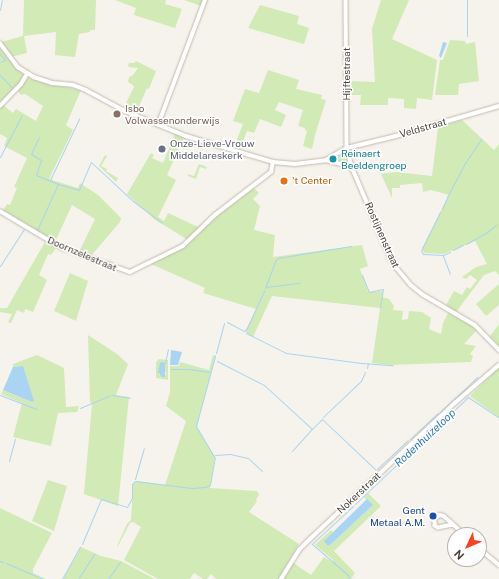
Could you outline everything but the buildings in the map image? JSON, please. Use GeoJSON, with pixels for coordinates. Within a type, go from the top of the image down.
{"type":"FeatureCollection","features":[{"type":"Feature","properties":{"kind":"street"},"geometry":{"type":"LineString","coordinates":[[158,125],[205,0]]}},
{"type":"Feature","properties":{"kind":"street","name":"Hijftestraat"},"geometry":{"type":"LineString","coordinates":[[346,0],[347,148]]}},
{"type":"Feature","properties":{"kind":"street"},"geometry":{"type":"LineString","coordinates":[[0,43],[18,67],[27,74],[45,81],[74,85],[125,111],[186,136],[273,162],[295,164],[326,160],[352,167]]}},
{"type":"Feature","properties":{"kind":"street"},"geometry":{"type":"LineString","coordinates":[[0,106],[21,84],[27,74]]}},
{"type":"Feature","properties":{"kind":"street","name":"Veldstraat"},"geometry":{"type":"LineString","coordinates":[[326,160],[347,148],[396,136],[499,106]]}},
{"type":"Feature","properties":{"kind":"street","name":"Rostijnenstraat"},"geometry":{"type":"LineString","coordinates":[[347,148],[352,167],[390,256],[403,277],[422,294],[475,325],[498,349]]}},
{"type":"Feature","properties":{"kind":"street","name":"Doornzelestraat"},"geometry":{"type":"LineString","coordinates":[[0,211],[62,248],[130,272],[183,246],[215,215],[271,172],[273,162]]}},
{"type":"Feature","properties":{"kind":"street","name":"Nokerstraat"},"geometry":{"type":"LineString","coordinates":[[281,579],[299,550],[310,539],[455,403],[499,365]]}},
{"type":"Feature","properties":{"kind":"street"},"geometry":{"type":"LineString","coordinates":[[453,524],[438,528],[434,523],[434,519],[440,515],[453,524],[456,527]]}},
{"type":"Feature","properties":{"kind":"street"},"geometry":{"type":"LineString","coordinates":[[487,555],[499,565]]}},
{"type":"Feature","properties":{"kind":"green space"},"geometry":{"type":"Polygon","coordinates":[[[24,0],[96,0],[95,30],[90,30],[90,32],[79,34],[75,57],[55,55],[56,32],[24,36],[27,53],[11,57],[1,42],[23,36],[24,0]]]}},
{"type":"Feature","properties":{"kind":"green space"},"geometry":{"type":"Polygon","coordinates":[[[115,0],[166,0],[165,4],[182,9],[175,28],[134,15],[136,8],[115,0]]]}},
{"type":"Feature","properties":{"kind":"green space"},"geometry":{"type":"Polygon","coordinates":[[[184,0],[203,0],[201,6],[184,0]]]}},
{"type":"Feature","properties":{"kind":"green space"},"geometry":{"type":"Polygon","coordinates":[[[381,0],[409,0],[392,39],[437,60],[432,100],[417,98],[416,109],[404,108],[404,99],[388,98],[388,105],[360,105],[361,95],[349,95],[350,81],[375,82],[372,29],[381,0]]]}},
{"type":"Feature","properties":{"kind":"green space"},"geometry":{"type":"Polygon","coordinates":[[[260,5],[299,16],[297,24],[309,28],[304,44],[248,28],[260,5]]]}},
{"type":"Feature","properties":{"kind":"green space"},"geometry":{"type":"Polygon","coordinates":[[[450,40],[465,41],[466,44],[475,42],[479,81],[459,84],[458,95],[435,95],[440,60],[443,60],[450,40]]]}},
{"type":"Feature","properties":{"kind":"green space"},"geometry":{"type":"Polygon","coordinates":[[[0,47],[23,75],[23,78],[0,103],[0,47]]]}},
{"type":"Feature","properties":{"kind":"green space"},"geometry":{"type":"Polygon","coordinates":[[[136,61],[156,71],[149,89],[147,88],[136,113],[124,107],[134,87],[128,82],[129,77],[133,75],[138,68],[129,67],[128,65],[129,63],[134,63],[136,61]]]}},
{"type":"Feature","properties":{"kind":"green space"},"geometry":{"type":"Polygon","coordinates":[[[268,70],[299,80],[296,89],[322,95],[321,99],[326,100],[312,149],[303,146],[307,131],[305,128],[298,126],[303,110],[279,102],[275,110],[286,115],[281,127],[260,119],[254,133],[247,131],[240,149],[234,147],[243,124],[233,121],[245,89],[259,93],[268,70]]]}},
{"type":"Feature","properties":{"kind":"green space"},"geometry":{"type":"Polygon","coordinates":[[[28,78],[81,90],[66,125],[73,130],[49,179],[78,188],[80,183],[98,195],[121,218],[120,222],[90,257],[79,252],[95,219],[72,205],[55,242],[3,211],[7,204],[10,205],[17,188],[14,187],[27,158],[4,146],[7,138],[0,134],[0,108],[3,105],[13,113],[16,109],[36,121],[43,106],[25,94],[21,95],[17,90],[28,78]]]}},
{"type":"Feature","properties":{"kind":"green space"},"geometry":{"type":"Polygon","coordinates":[[[462,120],[494,150],[499,144],[499,275],[495,271],[484,275],[456,312],[446,305],[454,291],[462,295],[467,287],[470,289],[477,280],[470,275],[466,279],[462,277],[476,267],[487,264],[475,241],[444,254],[424,253],[422,248],[449,195],[431,190],[423,192],[422,183],[400,185],[400,188],[392,188],[392,198],[381,174],[396,172],[432,176],[438,127],[462,120]]]}},
{"type":"Feature","properties":{"kind":"green space"},"geometry":{"type":"Polygon","coordinates":[[[175,134],[184,137],[167,175],[176,180],[158,217],[164,221],[168,213],[198,227],[216,212],[188,240],[154,219],[127,194],[151,153],[154,155],[152,158],[163,163],[175,134]]]}},
{"type":"Feature","properties":{"kind":"green space"},"geometry":{"type":"Polygon","coordinates":[[[347,148],[352,167],[326,160],[347,148]]]}},
{"type":"Feature","properties":{"kind":"green space"},"geometry":{"type":"Polygon","coordinates":[[[105,155],[107,156],[101,166],[107,169],[106,171],[118,178],[116,182],[99,166],[105,155]]]}},
{"type":"Feature","properties":{"kind":"green space"},"geometry":{"type":"Polygon","coordinates":[[[199,164],[207,167],[206,169],[200,167],[196,179],[188,176],[188,174],[194,176],[199,164]]]}},
{"type":"Feature","properties":{"kind":"green space"},"geometry":{"type":"Polygon","coordinates":[[[254,188],[259,193],[253,199],[260,206],[254,230],[275,235],[273,257],[362,245],[368,266],[360,269],[368,292],[383,291],[382,297],[389,299],[394,306],[393,310],[403,311],[402,320],[408,319],[409,311],[422,312],[431,318],[429,329],[441,334],[443,323],[448,313],[472,326],[477,330],[464,344],[476,346],[470,354],[473,356],[471,362],[389,365],[372,363],[380,308],[272,296],[253,337],[245,332],[256,309],[203,293],[205,288],[151,264],[183,248],[213,218],[254,188]]]}},
{"type":"Feature","properties":{"kind":"green space"},"geometry":{"type":"Polygon","coordinates":[[[45,242],[56,248],[51,255],[48,254],[39,275],[47,280],[33,312],[25,309],[24,313],[17,310],[11,323],[8,322],[12,314],[0,312],[0,308],[7,308],[45,242]]]}},
{"type":"Feature","properties":{"kind":"green space"},"geometry":{"type":"Polygon","coordinates":[[[70,273],[88,281],[76,321],[54,311],[70,273]]]}},
{"type":"Feature","properties":{"kind":"green space"},"geometry":{"type":"Polygon","coordinates":[[[499,284],[499,305],[486,316],[476,304],[499,284]]]}},
{"type":"Feature","properties":{"kind":"green space"},"geometry":{"type":"Polygon","coordinates":[[[499,324],[499,346],[490,336],[499,324]]]}},
{"type":"Feature","properties":{"kind":"green space"},"geometry":{"type":"Polygon","coordinates":[[[88,335],[117,354],[128,364],[116,395],[129,397],[118,506],[84,494],[92,404],[90,402],[88,335]]]}},
{"type":"Feature","properties":{"kind":"green space"},"geometry":{"type":"Polygon","coordinates":[[[37,355],[64,368],[66,407],[79,406],[77,412],[58,413],[51,446],[13,437],[22,403],[1,394],[3,390],[32,402],[23,366],[13,367],[13,364],[37,355]]]}},
{"type":"Feature","properties":{"kind":"green space"},"geometry":{"type":"Polygon","coordinates":[[[213,355],[216,356],[197,423],[197,428],[215,457],[210,488],[257,491],[259,495],[256,499],[257,501],[249,512],[299,544],[279,579],[216,579],[211,574],[207,579],[203,579],[194,573],[190,579],[158,579],[124,560],[141,527],[133,522],[130,523],[117,546],[127,524],[131,520],[133,484],[138,481],[165,485],[186,421],[166,406],[170,392],[170,366],[179,366],[180,362],[209,370],[213,355]]]}},
{"type":"Feature","properties":{"kind":"green space"},"geometry":{"type":"Polygon","coordinates":[[[159,359],[168,360],[168,380],[156,378],[156,362],[159,359]],[[162,362],[159,367],[159,375],[166,375],[162,362]]]}},
{"type":"Feature","properties":{"kind":"green space"},"geometry":{"type":"Polygon","coordinates":[[[499,367],[499,418],[470,396],[499,367]]]}},
{"type":"Feature","properties":{"kind":"green space"},"geometry":{"type":"Polygon","coordinates":[[[48,480],[67,486],[54,531],[32,521],[48,480]]]}},
{"type":"Feature","properties":{"kind":"green space"},"geometry":{"type":"Polygon","coordinates":[[[368,493],[381,506],[334,551],[355,573],[351,579],[283,579],[292,562],[311,575],[324,557],[332,562],[333,560],[315,545],[331,530],[333,532],[326,539],[329,546],[372,506],[364,497],[368,493]]]}},
{"type":"Feature","properties":{"kind":"green space"},"geometry":{"type":"Polygon","coordinates":[[[0,508],[52,533],[33,569],[33,573],[46,579],[0,579],[0,508]]]}},
{"type":"Feature","properties":{"kind":"green space"},"geometry":{"type":"Polygon","coordinates":[[[81,547],[101,556],[121,561],[155,579],[63,579],[81,547]]]}},
{"type":"Feature","properties":{"kind":"water"},"geometry":{"type":"Polygon","coordinates":[[[443,42],[447,43],[441,58],[439,56],[443,42]]]}},
{"type":"Feature","properties":{"kind":"water"},"geometry":{"type":"Polygon","coordinates":[[[171,350],[182,352],[178,365],[170,365],[171,350]]]}},
{"type":"Feature","properties":{"kind":"water"},"geometry":{"type":"Polygon","coordinates":[[[160,363],[165,363],[165,377],[162,377],[158,372],[160,363]]]}},
{"type":"Feature","properties":{"kind":"water"},"geometry":{"type":"Polygon","coordinates":[[[23,366],[34,401],[32,402],[3,390],[13,367],[23,366]]]}},
{"type":"Feature","properties":{"kind":"water"},"geometry":{"type":"Polygon","coordinates":[[[367,499],[373,505],[329,546],[326,544],[324,541],[367,499]]]}},
{"type":"Feature","properties":{"kind":"waterway"},"geometry":{"type":"LineString","coordinates":[[0,10],[2,0]]}},
{"type":"Feature","properties":{"kind":"waterway"},"geometry":{"type":"LineString","coordinates":[[467,0],[467,36]]}},
{"type":"Feature","properties":{"kind":"waterway"},"geometry":{"type":"LineString","coordinates":[[0,54],[5,60],[0,62]]}},
{"type":"Feature","properties":{"kind":"waterway"},"geometry":{"type":"LineString","coordinates":[[0,75],[12,88]]}},
{"type":"Feature","properties":{"kind":"waterway"},"geometry":{"type":"LineString","coordinates":[[0,157],[22,115]]}},
{"type":"Feature","properties":{"kind":"waterway"},"geometry":{"type":"LineString","coordinates":[[50,180],[79,119]]}},
{"type":"Feature","properties":{"kind":"waterway"},"geometry":{"type":"LineString","coordinates":[[39,137],[31,154],[41,160],[36,175],[58,184]]}},
{"type":"Feature","properties":{"kind":"waterway"},"geometry":{"type":"LineString","coordinates":[[447,197],[465,163],[481,139]]}},
{"type":"Feature","properties":{"kind":"waterway"},"geometry":{"type":"LineString","coordinates":[[37,230],[58,184],[79,190],[91,162],[133,201],[162,223]]}},
{"type":"Feature","properties":{"kind":"waterway"},"geometry":{"type":"LineString","coordinates":[[442,209],[447,198]]}},
{"type":"Feature","properties":{"kind":"waterway"},"geometry":{"type":"LineString","coordinates":[[440,212],[421,251],[423,254],[443,255],[450,252]]}},
{"type":"Feature","properties":{"kind":"waterway"},"geometry":{"type":"LineString","coordinates":[[466,244],[486,233],[496,225]]}},
{"type":"Feature","properties":{"kind":"waterway"},"geometry":{"type":"LineString","coordinates":[[0,266],[24,229]]}},
{"type":"Feature","properties":{"kind":"waterway"},"geometry":{"type":"LineString","coordinates":[[453,250],[463,245]]}},
{"type":"Feature","properties":{"kind":"waterway"},"geometry":{"type":"LineString","coordinates":[[265,288],[278,258],[351,246]]}},
{"type":"Feature","properties":{"kind":"waterway"},"geometry":{"type":"LineString","coordinates":[[443,256],[450,274]]}},
{"type":"Feature","properties":{"kind":"waterway"},"geometry":{"type":"LineString","coordinates":[[362,275],[369,292],[383,289],[380,308]]}},
{"type":"Feature","properties":{"kind":"waterway"},"geometry":{"type":"LineString","coordinates":[[266,287],[300,283]]}},
{"type":"Feature","properties":{"kind":"waterway"},"geometry":{"type":"LineString","coordinates":[[227,322],[244,331],[247,328],[264,291]]}},
{"type":"Feature","properties":{"kind":"waterway"},"geometry":{"type":"LineString","coordinates":[[216,353],[224,323]]}},
{"type":"Feature","properties":{"kind":"waterway"},"geometry":{"type":"LineString","coordinates":[[246,333],[286,353],[361,363],[393,365]]}},
{"type":"Feature","properties":{"kind":"waterway"},"geometry":{"type":"LineString","coordinates":[[165,363],[168,349]]}},
{"type":"Feature","properties":{"kind":"waterway"},"geometry":{"type":"LineString","coordinates":[[82,544],[101,499],[127,507],[132,498],[132,484],[135,481],[192,488],[210,485],[215,458],[196,426],[215,356]]}},
{"type":"Feature","properties":{"kind":"waterway"},"geometry":{"type":"LineString","coordinates":[[217,361],[264,385],[312,429],[322,419],[376,470]]}},
{"type":"Feature","properties":{"kind":"waterway"},"geometry":{"type":"LineString","coordinates":[[367,368],[368,363]]}},
{"type":"Feature","properties":{"kind":"waterway"},"geometry":{"type":"LineString","coordinates":[[171,369],[189,369],[210,372]]}},
{"type":"Feature","properties":{"kind":"waterway"},"geometry":{"type":"LineString","coordinates":[[323,417],[361,381],[365,372]]}},
{"type":"Feature","properties":{"kind":"waterway"},"geometry":{"type":"LineString","coordinates":[[468,386],[477,377]]}},
{"type":"Feature","properties":{"kind":"waterway"},"geometry":{"type":"LineString","coordinates":[[440,412],[467,387]]}},
{"type":"Feature","properties":{"kind":"waterway"},"geometry":{"type":"LineString","coordinates":[[0,395],[36,409]]}},
{"type":"Feature","properties":{"kind":"waterway"},"geometry":{"type":"LineString","coordinates":[[80,408],[110,395]]}},
{"type":"Feature","properties":{"kind":"waterway"},"geometry":{"type":"LineString","coordinates":[[112,395],[130,398]]}},
{"type":"Feature","properties":{"kind":"waterway","name":"Rodenhuizeloop"},"geometry":{"type":"LineString","coordinates":[[355,504],[468,397],[499,418]]}},
{"type":"Feature","properties":{"kind":"waterway"},"geometry":{"type":"LineString","coordinates":[[410,439],[438,413]]}},
{"type":"Feature","properties":{"kind":"waterway"},"geometry":{"type":"LineString","coordinates":[[292,451],[312,429]]}},
{"type":"Feature","properties":{"kind":"waterway"},"geometry":{"type":"LineString","coordinates":[[9,461],[15,439]]}},
{"type":"Feature","properties":{"kind":"waterway"},"geometry":{"type":"LineString","coordinates":[[377,469],[408,440]]}},
{"type":"Feature","properties":{"kind":"waterway"},"geometry":{"type":"LineString","coordinates":[[135,479],[144,448]]}},
{"type":"Feature","properties":{"kind":"waterway"},"geometry":{"type":"LineString","coordinates":[[215,455],[230,454],[248,458],[262,471]]}},
{"type":"Feature","properties":{"kind":"waterway","name":"Rodenhuizeloop"},"geometry":{"type":"LineString","coordinates":[[349,579],[348,575],[312,544],[353,506]]}},
{"type":"Feature","properties":{"kind":"waterway"},"geometry":{"type":"LineString","coordinates":[[62,579],[80,547]]}},
{"type":"Feature","properties":{"kind":"waterway"},"geometry":{"type":"LineString","coordinates":[[78,579],[94,554]]}},
{"type":"Feature","properties":{"kind":"waterway"},"geometry":{"type":"LineString","coordinates":[[108,579],[120,562]]}},
{"type":"Feature","properties":{"kind":"waterway"},"geometry":{"type":"LineString","coordinates":[[6,563],[43,579]]}},
{"type":"Feature","properties":{"kind":"place","name":"Isbo Volwassenonderwijs"},"geometry":{"type":"Point","coordinates":[117,114]}},
{"type":"Feature","properties":{"kind":"place","name":"Onze-Lieve-Vrouw Middelareskerk"},"geometry":{"type":"Point","coordinates":[162,149]}},
{"type":"Feature","properties":{"kind":"place","name":"Reinaert Beeldengroep"},"geometry":{"type":"Point","coordinates":[333,159]}},
{"type":"Feature","properties":{"kind":"place","name":"'t Center"},"geometry":{"type":"Point","coordinates":[284,181]}},
{"type":"Feature","properties":{"kind":"place","name":"Gent Metaal A.M."},"geometry":{"type":"Point","coordinates":[433,516]}}]}
